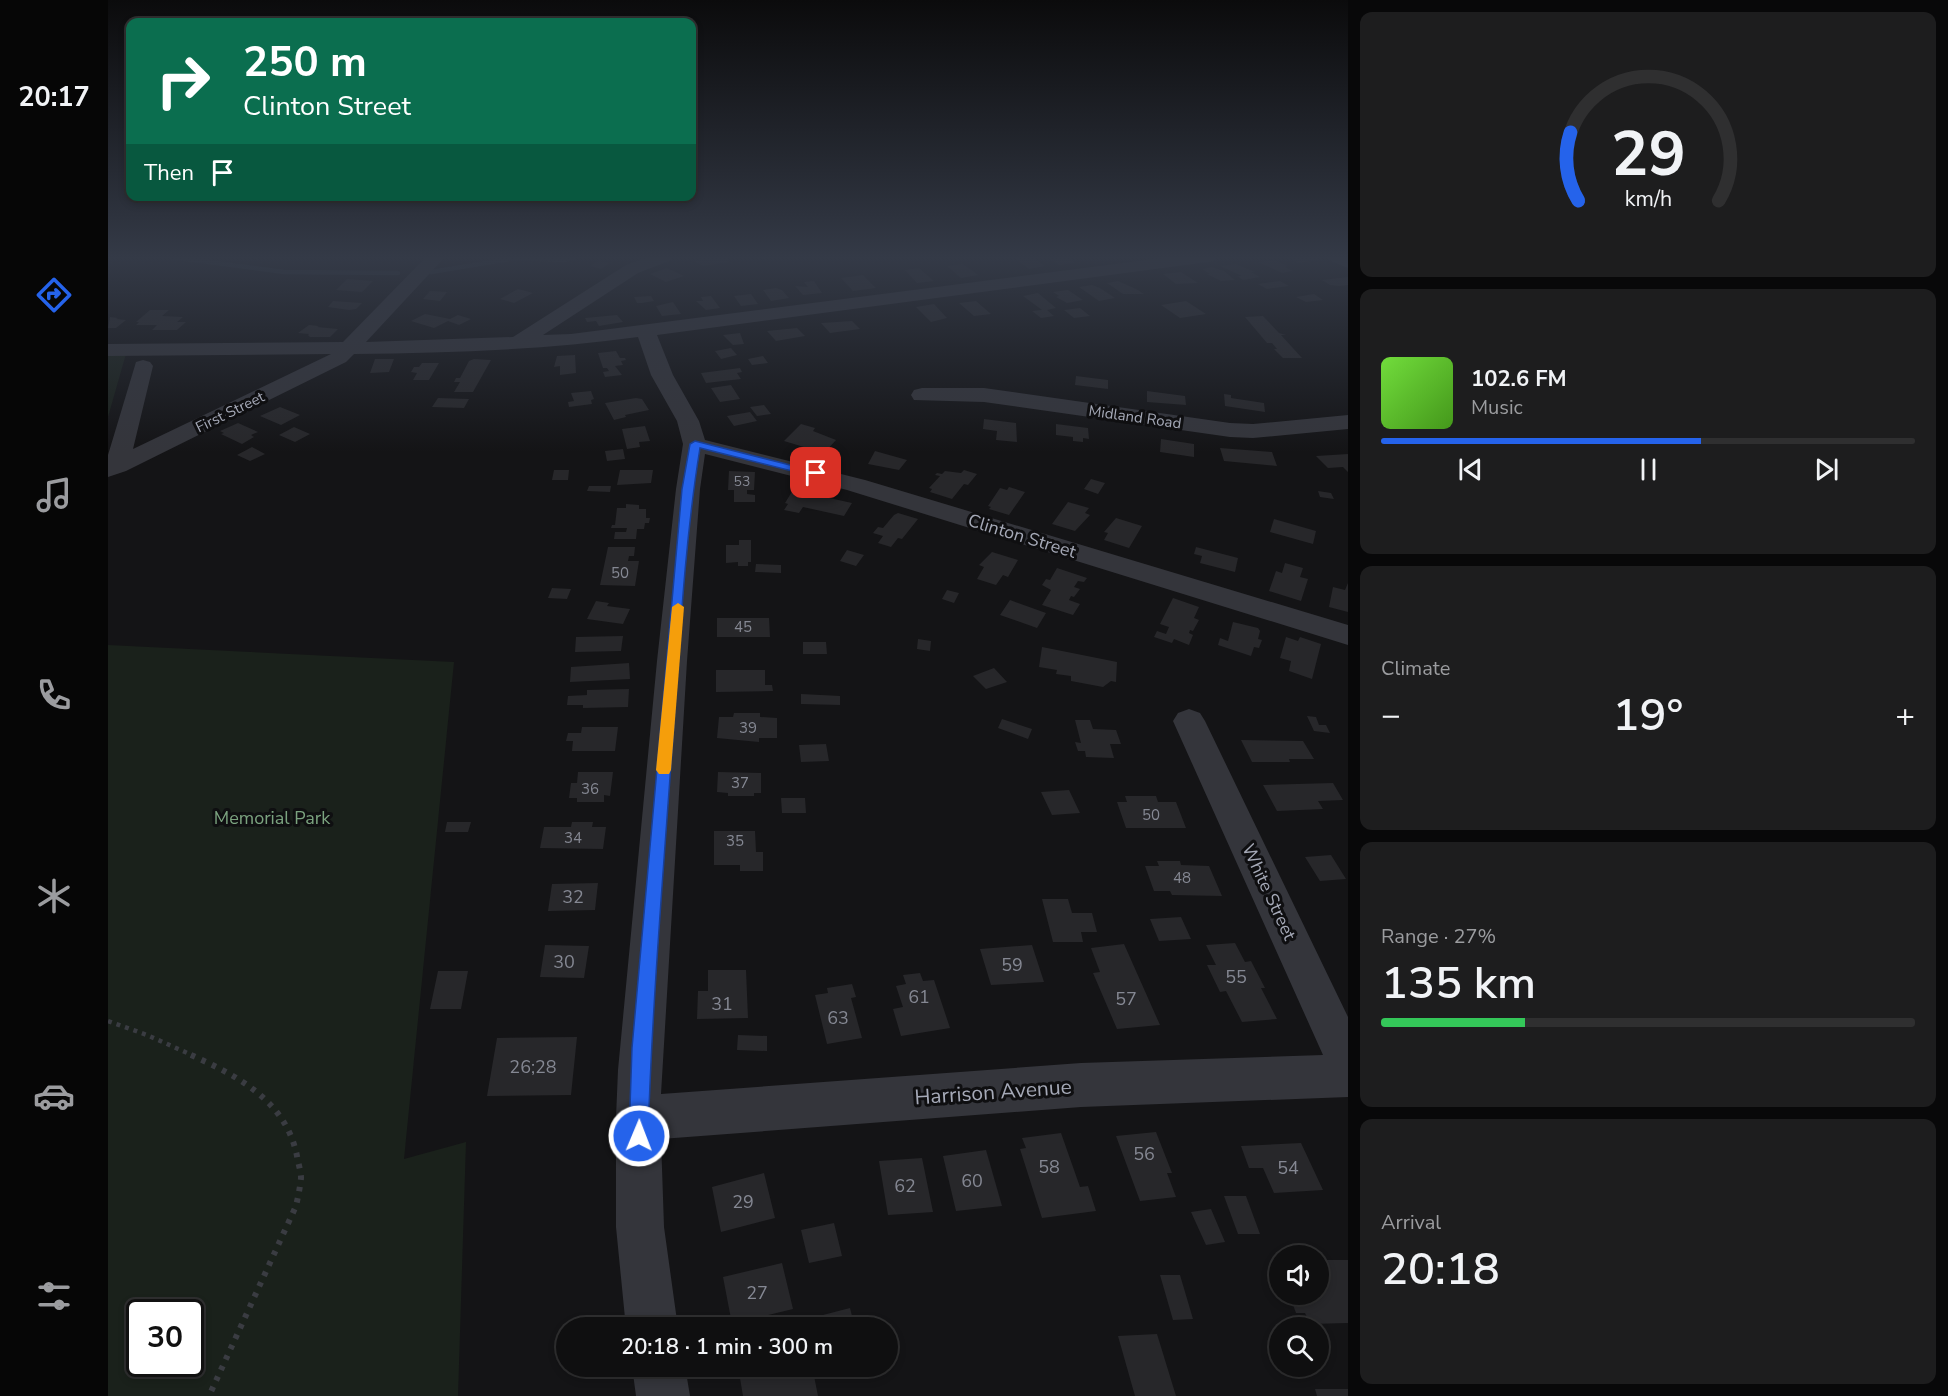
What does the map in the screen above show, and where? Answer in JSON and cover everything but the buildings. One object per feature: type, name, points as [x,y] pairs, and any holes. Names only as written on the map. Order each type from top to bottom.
[{"type":"street","name":"First Street","points":[[113,468],[327,366],[348,349],[374,322]]},
{"type":"street","points":[[516,344],[550,322]]},
{"type":"street","points":[[108,350],[348,349],[516,344],[646,332],[720,322]]},
{"type":"street","points":[[646,332],[662,375],[688,421],[695,444],[688,489],[670,690],[638,1118],[640,1227],[651,1317]]},
{"type":"street","points":[[113,468],[144,366]]},
{"type":"street","name":"Midland Road","points":[[922,395],[984,395],[1230,430],[1260,431],[1348,422]]},
{"type":"street","name":"Clinton Street","points":[[695,444],[846,482],[1348,635]]},
{"type":"street","name":"White Street","points":[[1189,721],[1348,1063]]},
{"type":"street","name":"Harrison Avenue","points":[[638,1118],[1081,1085],[1348,1076]]},
{"type":"street","points":[[660,1377],[663,1396]]},
{"type":"path","points":[[108,1021],[147,1035],[220,1068],[266,1099],[283,1118],[293,1136],[302,1177],[296,1206],[209,1396]]},
{"type":"green space","points":[[108,354],[126,354],[108,417]]},
{"type":"green space","name":"Memorial Park","points":[[108,645],[454,662],[404,1159],[466,1142],[458,1396],[108,1396]]},
{"type":"slow traffic","points":[[664,770],[678,607]]},
{"type":"route","points":[[639,1136],[640,1070],[669,699],[685,513],[695,444],[816,473]]}]
